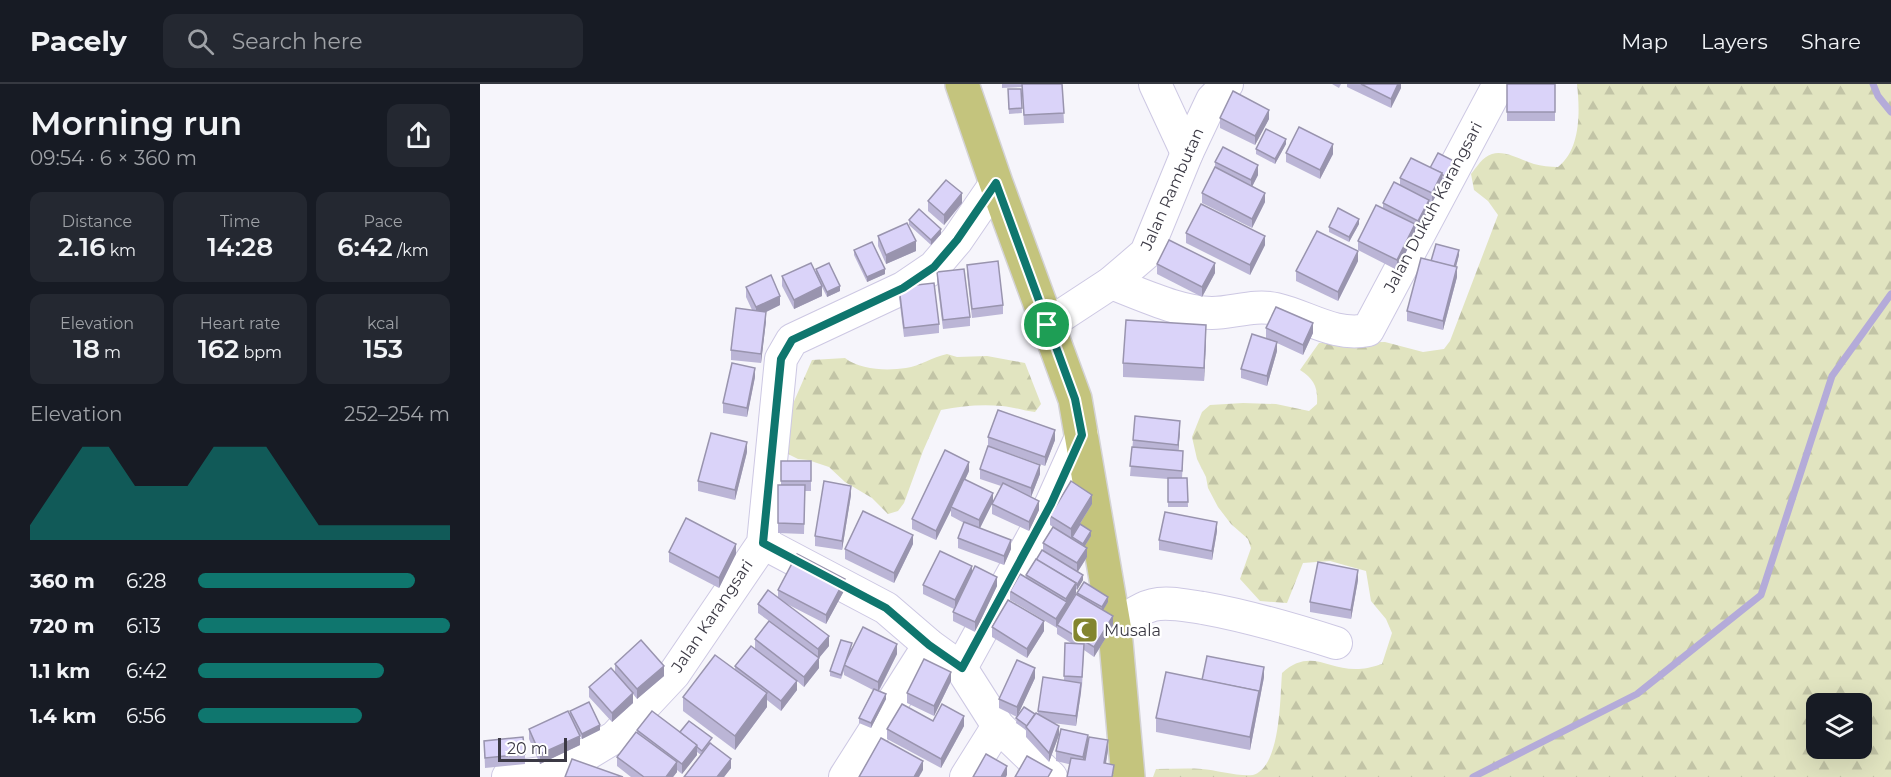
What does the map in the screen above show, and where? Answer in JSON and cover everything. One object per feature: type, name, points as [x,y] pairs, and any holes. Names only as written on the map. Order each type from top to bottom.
[{"type":"main road","points":[[962,84],[1075,399],[1115,631],[1128,777]]},
{"type":"street","points":[[1155,84],[1187,153]]},
{"type":"street","name":"Jalan Rambutan","points":[[1047,325],[1111,283],[1146,253],[1187,153],[1212,100],[1227,84]]},
{"type":"street","name":"Jalan Dukuh Karangsari","points":[[1111,283],[1182,308],[1211,313],[1260,307],[1276,309],[1329,329],[1356,333],[1368,330],[1499,84]]},
{"type":"street","name":"Jalan Karangsari","points":[[508,777],[558,774],[615,737],[674,674],[763,543],[781,359],[792,340],[903,288],[934,267],[957,240],[996,183]]},
{"type":"street","points":[[962,668],[1051,504],[1082,435]]},
{"type":"street","points":[[763,543],[886,608],[929,645],[962,668],[998,726],[1051,777]]},
{"type":"street","points":[[1115,631],[1134,613],[1154,605],[1179,604],[1230,613],[1336,643]]},
{"type":"street","points":[[845,777],[929,645]]},
{"type":"street","points":[[966,777],[998,726]]},
{"type":"green space","points":[[1577,84],[1891,84],[1891,777],[1153,777],[1156,769],[1202,769],[1253,775],[1262,769],[1274,746],[1282,673],[1292,665],[1311,661],[1348,669],[1382,664],[1392,633],[1386,619],[1371,601],[1366,571],[1330,561],[1303,563],[1287,603],[1260,601],[1240,579],[1251,548],[1248,539],[1231,524],[1218,507],[1197,459],[1192,437],[1202,412],[1210,405],[1243,403],[1276,404],[1309,411],[1317,404],[1316,388],[1312,380],[1300,370],[1319,343],[1385,342],[1423,352],[1444,349],[1450,341],[1498,215],[1488,201],[1474,190],[1471,174],[1485,157],[1497,153],[1508,154],[1537,165],[1558,167],[1566,159],[1575,140],[1578,117]]},
{"type":"green space","points":[[947,354],[957,357],[987,356],[1025,363],[1041,404],[1035,412],[987,405],[941,410],[904,503],[898,511],[888,514],[872,498],[845,482],[829,467],[788,454],[782,429],[812,360],[845,358],[858,365],[874,369],[899,369]]},
{"type":"building","points":[[1022,84],[1062,84],[1064,113],[1024,115]]},
{"type":"building","points":[[1361,84],[1398,84],[1391,99]]},
{"type":"building","points":[[1507,84],[1555,84],[1555,112],[1507,112]]},
{"type":"building","points":[[1008,89],[1021,89],[1022,108],[1009,109]]},
{"type":"building","points":[[1233,91],[1269,110],[1255,136],[1220,118]]},
{"type":"building","points":[[1299,127],[1333,144],[1320,170],[1286,153]]},
{"type":"building","points":[[1266,129],[1286,139],[1275,159],[1256,149]]},
{"type":"building","points":[[1223,147],[1258,165],[1251,180],[1215,162]]},
{"type":"building","points":[[1438,153],[1454,161],[1446,177],[1430,168]]},
{"type":"building","points":[[1411,158],[1442,173],[1432,193],[1400,178]]},
{"type":"building","points":[[1215,167],[1265,193],[1252,219],[1202,193]]},
{"type":"building","points":[[946,180],[962,193],[944,215],[928,201]]},
{"type":"building","points":[[1394,182],[1429,200],[1418,221],[1383,203]]},
{"type":"building","points":[[1201,204],[1265,236],[1250,265],[1186,233]]},
{"type":"building","points":[[1376,205],[1415,224],[1397,260],[1358,241]]},
{"type":"building","points":[[1338,208],[1359,219],[1349,237],[1329,227]]},
{"type":"building","points":[[919,209],[941,229],[931,240],[909,220]]},
{"type":"building","points":[[907,223],[916,241],[886,255],[878,236]]},
{"type":"building","points":[[1317,231],[1358,251],[1338,292],[1296,271]]},
{"type":"building","points":[[1169,240],[1215,263],[1202,287],[1157,264]]},
{"type":"building","points":[[872,242],[885,269],[867,277],[854,250]]},
{"type":"building","points":[[1436,244],[1459,250],[1454,267],[1431,261]]},
{"type":"building","points":[[1421,258],[1457,267],[1443,321],[1407,311]]},
{"type":"building","points":[[998,261],[1003,305],[972,309],[967,265]]},
{"type":"building","points":[[811,263],[822,286],[794,300],[782,276]]},
{"type":"building","points":[[829,263],[840,286],[827,292],[816,269]]},
{"type":"building","points":[[964,269],[970,317],[943,320],[937,272]]},
{"type":"building","points":[[771,275],[780,296],[756,307],[746,287]]},
{"type":"building","points":[[934,283],[939,324],[904,328],[899,287]]},
{"type":"building","points":[[1276,307],[1313,323],[1303,345],[1266,328]]},
{"type":"building","points":[[736,308],[766,312],[761,354],[731,350]]},
{"type":"building","points":[[1126,320],[1206,325],[1204,368],[1123,363]]},
{"type":"building","points":[[1252,334],[1277,342],[1267,376],[1241,369]]},
{"type":"building","points":[[732,363],[755,368],[747,408],[723,403]]},
{"type":"building","points":[[998,410],[1055,430],[1045,457],[988,437]]},
{"type":"building","points":[[1135,416],[1180,421],[1178,445],[1133,440]]},
{"type":"building","points":[[711,433],[747,442],[735,490],[698,481]]},
{"type":"building","points":[[988,446],[1040,465],[1031,488],[980,469]]},
{"type":"building","points":[[1132,447],[1183,451],[1182,471],[1130,466]]},
{"type":"building","points":[[945,450],[969,462],[936,531],[912,519]]},
{"type":"building","points":[[781,461],[811,461],[811,481],[781,481]]},
{"type":"building","points":[[1168,478],[1187,478],[1188,502],[1168,502]]},
{"type":"building","points":[[964,479],[993,493],[979,520],[951,507]]},
{"type":"building","points":[[824,481],[851,486],[842,541],[815,536]]},
{"type":"building","points":[[1071,481],[1092,495],[1071,529],[1050,516]]},
{"type":"building","points":[[1003,483],[1039,501],[1029,522],[992,504]]},
{"type":"building","points":[[778,485],[805,485],[804,524],[778,523]]},
{"type":"building","points":[[863,511],[913,535],[894,573],[845,549]]},
{"type":"building","points":[[1165,512],[1217,522],[1212,551],[1159,540]]},
{"type":"building","points":[[686,518],[736,544],[719,578],[669,552]]},
{"type":"building","points":[[964,522],[1011,540],[1004,556],[958,538]]},
{"type":"building","points":[[1080,524],[1091,531],[1083,544],[1072,537]]},
{"type":"building","points":[[1053,527],[1087,548],[1077,563],[1043,543]]},
{"type":"building","points":[[1042,550],[1083,575],[1077,585],[1036,560]]},
{"type":"building","points":[[940,551],[972,566],[955,600],[923,585]]},
{"type":"building","points":[[797,554],[845,579],[826,615],[778,590]]},
{"type":"building","points":[[1036,559],[1076,583],[1066,599],[1026,575]]},
{"type":"building","points":[[1318,562],[1358,570],[1351,610],[1310,602]]},
{"type":"building","points":[[975,566],[997,577],[975,622],[953,612]]},
{"type":"building","points":[[1020,574],[1067,602],[1056,619],[1010,591]]},
{"type":"building","points":[[1084,582],[1108,597],[1102,607],[1077,593]]},
{"type":"building","points":[[768,590],[829,636],[818,649],[758,604]]},
{"type":"building","name":"Musala","points":[[1076,594],[1113,616],[1094,647],[1057,625]]},
{"type":"building","points":[[1008,600],[1044,621],[1027,649],[992,627]]},
{"type":"building","points":[[769,621],[819,658],[804,677],[755,639]]},
{"type":"building","points":[[863,627],[897,644],[878,682],[844,665]]},
{"type":"building","points":[[641,640],[664,666],[637,689],[615,664]]},
{"type":"building","points":[[841,640],[852,643],[841,675],[830,671]]},
{"type":"building","points":[[1065,643],[1084,644],[1082,677],[1064,676]]},
{"type":"building","points":[[751,646],[797,681],[781,701],[735,666]]},
{"type":"building","points":[[715,655],[767,693],[735,736],[683,697]]},
{"type":"building","points":[[1207,656],[1264,667],[1259,695],[1259,691],[1202,680]]},
{"type":"building","points":[[924,659],[951,672],[934,706],[907,693]]},
{"type":"building","points":[[1017,660],[1035,668],[1017,707],[999,699]]},
{"type":"building","points":[[611,668],[633,693],[612,713],[589,687]]},
{"type":"building","points":[[1166,672],[1259,691],[1250,737],[1156,718]]},
{"type":"building","points":[[1043,677],[1081,683],[1076,716],[1038,711]]},
{"type":"building","points":[[874,689],[886,694],[871,723],[859,718]]},
{"type":"building","points":[[589,702],[600,725],[582,734],[570,711]]},
{"type":"building","points":[[902,704],[933,721],[942,704],[964,716],[941,759],[887,729]]},
{"type":"building","points":[[1024,707],[1035,714],[1027,726],[1016,718]]},
{"type":"building","points":[[568,711],[580,736],[540,754],[529,729]]},
{"type":"building","points":[[652,711],[697,745],[682,764],[637,730]]},
{"type":"building","points":[[1036,713],[1059,726],[1049,753],[1026,727]]},
{"type":"building","points":[[689,721],[712,738],[702,751],[680,732]]},
{"type":"building","points":[[1061,729],[1088,735],[1083,757],[1056,751]]},
{"type":"building","points":[[636,732],[677,762],[666,777],[644,777],[617,757]]},
{"type":"building","points":[[523,737],[525,754],[485,758],[484,741]]},
{"type":"building","points":[[1089,737],[1108,740],[1104,763],[1114,765],[1112,777],[1067,777],[1071,758],[1085,760]]},
{"type":"building","points":[[881,738],[923,761],[914,777],[859,777]]},
{"type":"building","points":[[710,743],[731,759],[717,777],[684,777]]},
{"type":"building","points":[[986,754],[1007,766],[1001,777],[973,777]]},
{"type":"building","points":[[1027,756],[1052,770],[1048,777],[1015,777]]},
{"type":"building","points":[[572,759],[623,777],[565,777]]},
{"type":"waterway","points":[[1873,84],[1878,96],[1891,112]]},
{"type":"waterway","points":[[1473,777],[1637,694],[1761,595],[1832,376],[1891,294]]},
{"type":"place","name":"Musala","points":[[1085,630]]},
{"type":"route","points":[[996,183],[1047,325],[1075,399],[1082,435],[1051,504],[962,668],[929,645],[886,608],[763,543],[781,359],[792,340],[903,288],[934,267],[957,240],[996,183]]}]
